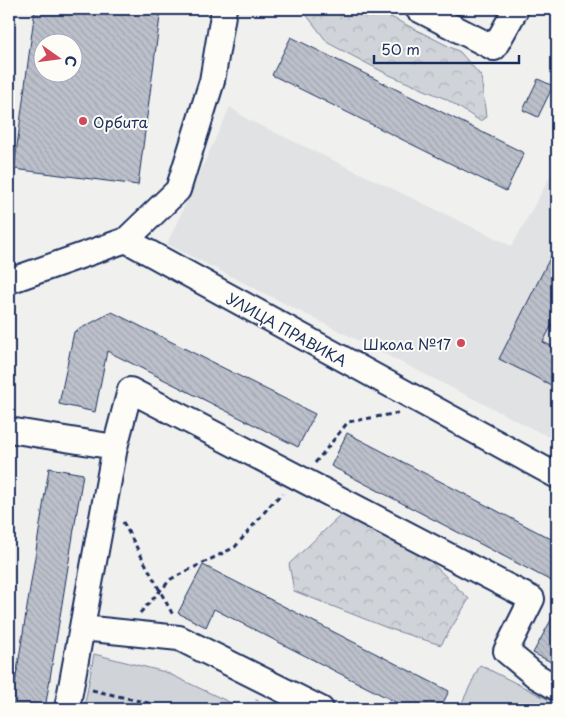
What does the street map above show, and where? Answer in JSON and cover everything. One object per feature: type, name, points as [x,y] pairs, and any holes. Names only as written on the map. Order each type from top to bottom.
[{"type":"street","points":[[9,281],[126,240],[178,190],[212,81],[224,9]]},
{"type":"street","points":[[418,9],[494,48],[516,9]]},
{"type":"street","name":"УЛИЦА ПРАВИКА","points":[[126,240],[557,476]]},
{"type":"street","points":[[69,698],[115,447],[130,390],[532,599],[506,651],[536,676],[557,688]]},
{"type":"street","points":[[9,430],[115,447]]},
{"type":"street","points":[[82,628],[179,638],[321,709]]},
{"type":"path","points":[[122,632],[172,579],[235,546],[273,502],[301,479],[348,422],[401,413]]},
{"type":"path","points":[[107,492],[188,643]]},
{"type":"path","points":[[69,698],[109,692],[164,709]]},
{"type":"shaded area","name":"Школа №17","points":[[230,107],[247,119],[512,246],[557,164],[557,441],[167,244]]},
{"type":"green space","points":[[302,9],[375,9],[460,52],[481,76],[486,117],[480,121],[446,99],[387,74],[328,43]]},
{"type":"green space","points":[[342,514],[430,561],[469,599],[441,645],[390,629],[294,591],[289,564]]},
{"type":"green space","points":[[94,654],[165,672],[244,709],[84,709]]},
{"type":"green space","points":[[480,665],[557,704],[557,709],[459,709]]},
{"type":"building","name":"Орбита","points":[[35,9],[161,9],[138,185],[14,169]]},
{"type":"building","points":[[291,37],[524,153],[506,191],[272,75]]},
{"type":"building","points":[[538,79],[553,86],[538,117],[523,110]]},
{"type":"building","points":[[557,244],[557,315],[543,342],[557,349],[557,388],[499,359]]},
{"type":"building","points":[[112,312],[315,414],[298,447],[107,351],[95,412],[59,404],[74,332]]},
{"type":"building","points":[[347,433],[557,542],[557,584],[331,466]]},
{"type":"building","points":[[49,468],[83,474],[45,709],[11,709]]},
{"type":"building","points":[[203,565],[449,691],[440,709],[409,709],[214,609],[206,627],[178,613]]},
{"type":"building","points":[[557,609],[557,665],[533,653]]},
{"type":"place","name":"Орбита","points":[[83,121]]},
{"type":"place","name":"Школа №17","points":[[461,343]]}]
